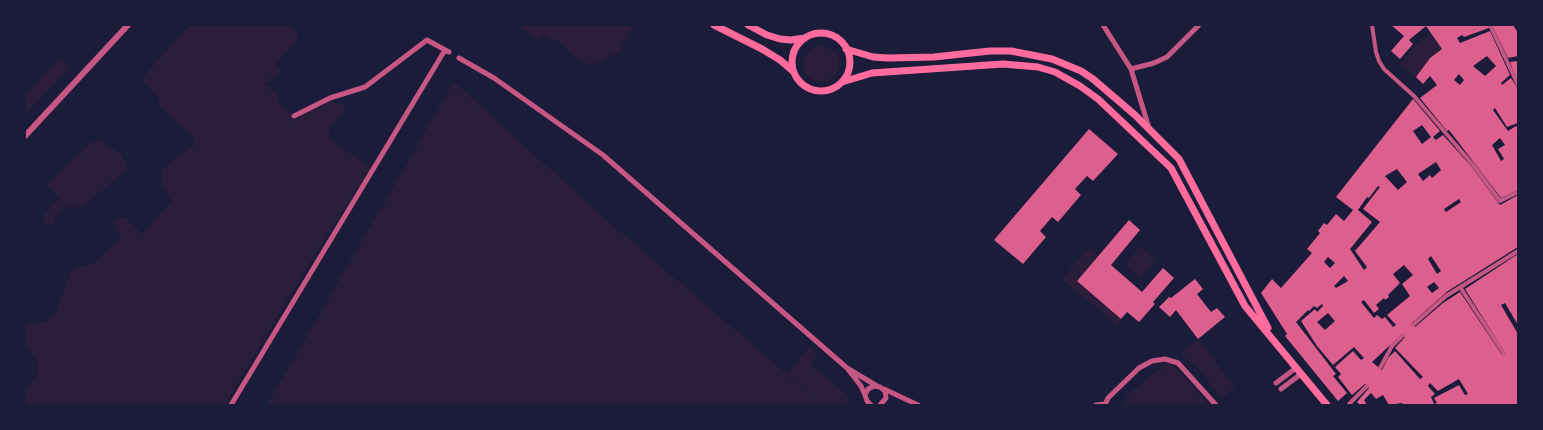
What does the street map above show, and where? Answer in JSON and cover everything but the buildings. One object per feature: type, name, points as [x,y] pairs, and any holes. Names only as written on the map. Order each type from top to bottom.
[{"type":"main road","points":[[714,25],[768,52],[789,66],[803,85],[818,91],[831,90],[842,82],[872,73],[1003,64],[1038,67],[1054,72],[1080,86],[1101,102],[1171,168],[1246,306],[1327,405]]},
{"type":"main road","points":[[748,25],[767,35],[780,39],[791,40],[819,34],[837,39],[846,49],[849,57],[847,74],[842,82]]},
{"type":"main road","points":[[794,72],[792,63],[794,53],[798,45],[805,38]]},
{"type":"main road","points":[[846,49],[873,57],[888,58],[1011,51],[1060,62],[1081,71],[1149,128],[1179,159],[1252,296],[1273,340]]},
{"type":"street","points":[[25,136],[128,25]]},
{"type":"street","points":[[1103,25],[1131,69],[1149,128]]},
{"type":"street","points":[[1131,69],[1154,63],[1166,57],[1199,25]]},
{"type":"street","points":[[1372,25],[1379,61],[1384,69],[1414,96],[1473,165],[1500,201],[1518,192]]},
{"type":"street","points":[[1490,25],[1518,85]]},
{"type":"street","points":[[231,405],[447,51],[427,40],[365,88],[330,98],[294,116]]},
{"type":"street","points":[[459,58],[494,78],[602,156],[846,368],[861,386],[871,405]]},
{"type":"street","points":[[1413,325],[1446,296],[1518,251]]},
{"type":"street","points":[[1460,287],[1504,354]]},
{"type":"street","points":[[1380,368],[1392,346],[1403,335]]},
{"type":"street","points":[[1096,405],[1105,404],[1108,398],[1139,368],[1152,361],[1165,359],[1178,363],[1216,405]]},
{"type":"street","points":[[846,368],[877,386],[918,405]]},
{"type":"street","points":[[1276,383],[1298,371]]},
{"type":"street","points":[[1281,390],[1298,371]]},
{"type":"street","points":[[864,405],[865,396],[871,386],[877,386]]},
{"type":"street","points":[[1349,404],[1367,386]]},
{"type":"street","points":[[880,405],[886,398],[883,389]]},
{"type":"shaded area","points":[[190,25],[291,25],[290,27],[299,37],[276,64],[281,71],[264,84],[277,95],[277,100],[295,121],[309,111],[319,108],[330,101],[341,103],[345,107],[345,111],[330,127],[328,138],[371,168],[318,249],[225,405],[25,405],[25,388],[28,387],[38,373],[37,361],[25,343],[25,326],[49,320],[57,313],[71,271],[77,267],[93,263],[121,238],[114,225],[118,218],[126,218],[142,234],[172,201],[162,184],[161,172],[176,157],[194,146],[193,137],[160,107],[159,99],[141,79]]},
{"type":"shaded area","points":[[518,25],[633,25],[619,52],[594,64],[585,63],[560,43],[544,35],[538,40]]},
{"type":"shaded area","points":[[1431,33],[1442,49],[1430,58],[1416,77],[1400,64],[1415,46]]},
{"type":"shaded area","points":[[821,46],[828,47],[834,51],[838,57],[838,71],[834,77],[828,81],[821,82],[814,81],[808,77],[804,71],[803,64],[804,57],[808,51],[814,47]]},
{"type":"shaded area","points":[[59,59],[71,66],[25,115],[25,95]]},
{"type":"shaded area","points":[[454,82],[611,224],[813,396],[788,373],[809,347],[818,355],[811,365],[850,397],[848,405],[267,405]]},
{"type":"shaded area","points":[[100,141],[121,154],[128,168],[83,207],[63,207],[58,211],[53,225],[47,226],[44,224],[44,215],[60,198],[46,185],[92,142]]},
{"type":"shaded area","points":[[1140,246],[1156,261],[1139,279],[1125,264]]},
{"type":"shaded area","points":[[1090,247],[1098,256],[1077,281],[1121,319],[1117,325],[1062,279]]},
{"type":"shaded area","points":[[1198,339],[1235,387],[1222,398],[1197,367],[1181,355],[1183,351]]},
{"type":"shaded area","points":[[1166,364],[1172,365],[1178,370],[1209,405],[1121,405],[1127,400],[1125,397],[1156,371],[1164,369],[1163,366]]}]
